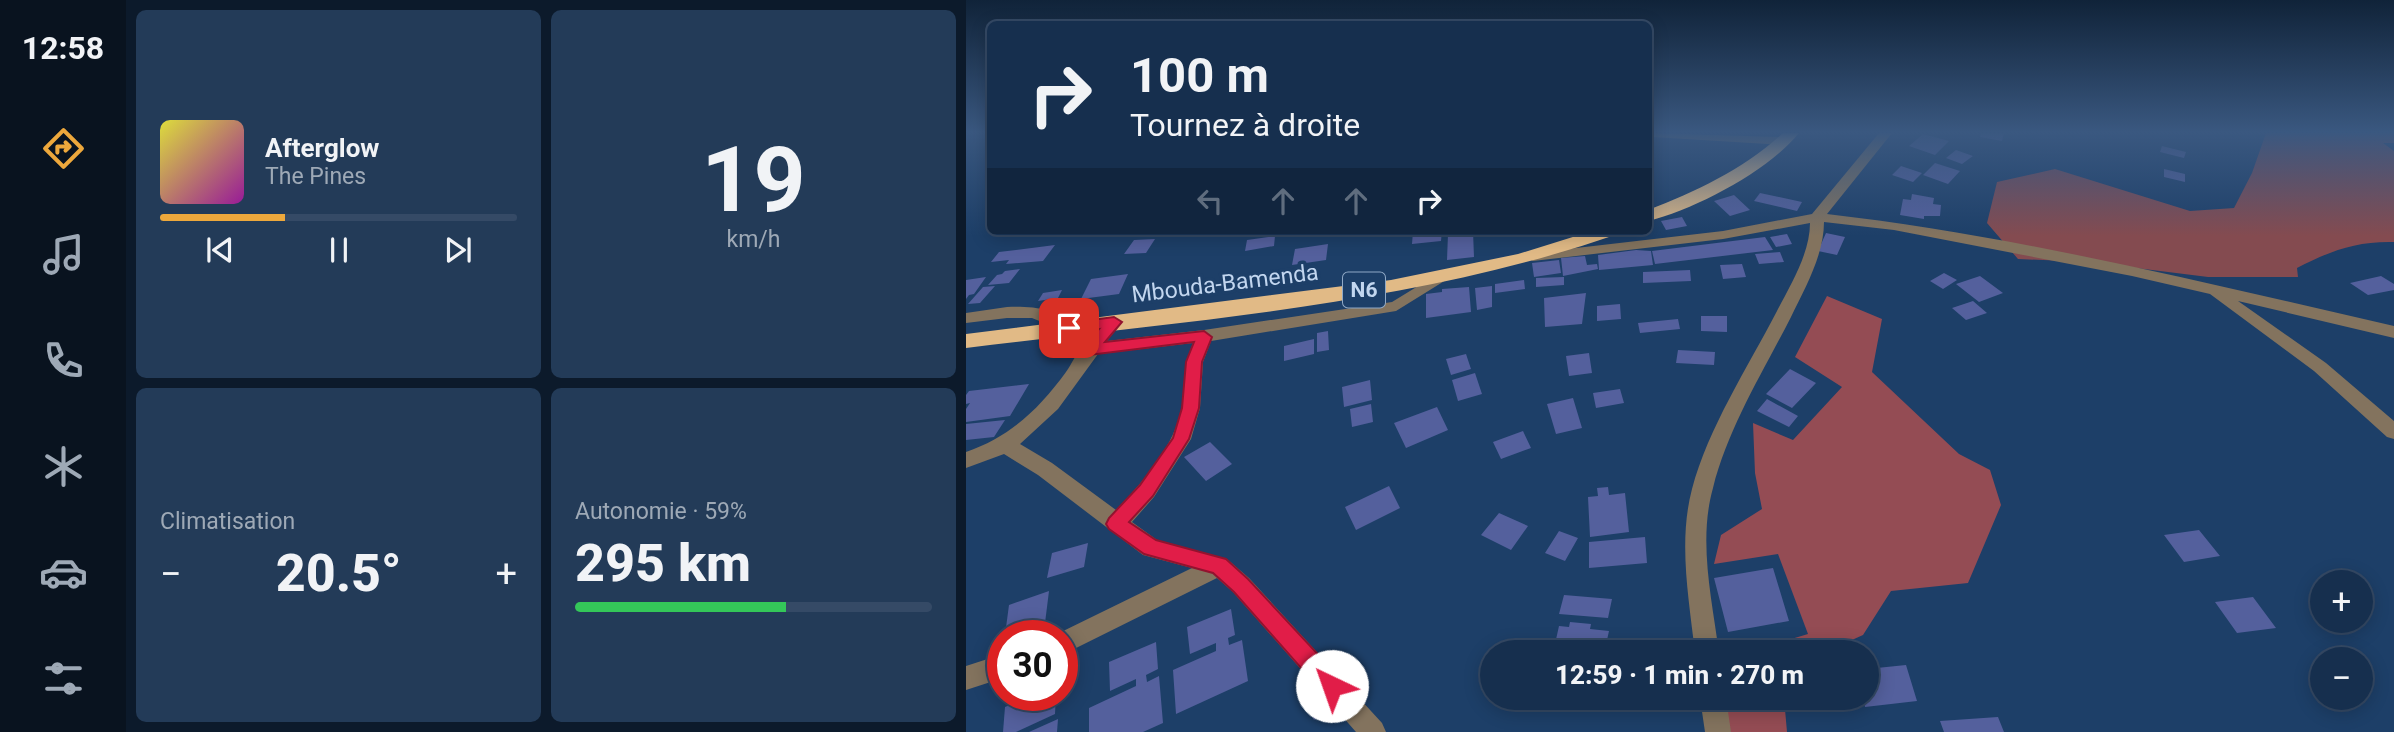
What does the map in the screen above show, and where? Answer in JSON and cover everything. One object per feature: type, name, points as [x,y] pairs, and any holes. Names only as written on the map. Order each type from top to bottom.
[{"type":"highway","points":[[1652,214],[1728,181],[1750,167]]},
{"type":"highway","name":"Mbouda-Bamenda","points":[[966,341],[1316,298],[1441,277],[1533,257],[1597,235]]},
{"type":"street","points":[[1705,640],[1696,559],[1696,525],[1702,489],[1716,447],[1732,413],[1796,290],[1817,239],[1817,217],[1858,167]]},
{"type":"street","points":[[1533,257],[1723,234],[1817,217],[1894,226],[2043,253],[2394,332]]},
{"type":"street","points":[[1089,349],[1153,340],[1204,337],[1396,306],[1441,277]]},
{"type":"street","points":[[2210,289],[2320,367],[2394,432]]},
{"type":"street","points":[[966,317],[1042,312],[1069,328]]},
{"type":"street","points":[[966,460],[1007,446],[1050,408],[1089,349],[1114,322]]},
{"type":"street","points":[[1116,524],[1147,491],[1181,439],[1191,408],[1194,362],[1204,337]]},
{"type":"street","points":[[1007,446],[1045,469],[1151,548],[1219,566],[1241,585],[1373,732]]},
{"type":"street","points":[[1078,635],[1219,566]]},
{"type":"street","points":[[966,678],[987,671]]},
{"type":"street","points":[[1715,710],[1718,732]]},
{"type":"shaded area","points":[[2254,167],[2394,167],[2394,242],[2367,243],[2332,252],[2297,268],[2298,277],[2208,277],[2088,262],[2018,259],[1987,223],[1997,182],[2055,169],[2190,211],[2234,208]]},
{"type":"shaded area","points":[[1827,296],[1882,319],[1872,372],[1959,454],[1990,470],[2001,505],[1968,583],[1891,591],[1863,635],[1852,640],[1788,640],[1808,634],[1778,554],[1714,564],[1721,535],[1762,509],[1755,473],[1753,423],[1793,440],[1842,387],[1795,357]]},
{"type":"shaded area","points":[[1707,710],[1785,710],[1787,732],[1705,732]]},
{"type":"building","points":[[1900,167],[1922,173],[1913,182],[1892,175]]},
{"type":"building","points":[[1931,167],[1948,167],[1960,171],[1948,184],[1923,175]]},
{"type":"building","points":[[2164,169],[2185,174],[2185,182],[2164,177]]},
{"type":"building","points":[[1760,193],[1802,202],[1797,211],[1754,201]]},
{"type":"building","points":[[1912,194],[1934,198],[1933,204],[1941,205],[1940,216],[1924,216],[1924,219],[1900,215],[1903,199],[1911,200]]},
{"type":"building","points":[[1734,195],[1750,210],[1730,216],[1714,201]]},
{"type":"building","points":[[1682,217],[1687,226],[1666,230],[1661,221]]},
{"type":"building","points":[[1826,233],[1845,237],[1837,255],[1818,251]]},
{"type":"building","points":[[1787,234],[1792,244],[1776,247],[1770,237]]},
{"type":"building","points":[[1413,235],[1442,235],[1441,241],[1412,244]]},
{"type":"building","points":[[1448,235],[1473,235],[1474,257],[1447,260]]},
{"type":"building","points":[[1275,236],[1274,246],[1245,251],[1247,240]]},
{"type":"building","points":[[1765,237],[1773,250],[1655,264],[1652,251]]},
{"type":"building","points":[[1155,239],[1146,253],[1124,254],[1134,240]]},
{"type":"building","points":[[1328,244],[1326,260],[1292,265],[1295,249]]},
{"type":"building","points":[[1055,245],[1043,261],[1006,264],[1009,260],[991,262],[999,252]]},
{"type":"building","points":[[1636,250],[1651,251],[1653,265],[1599,270],[1598,255]]},
{"type":"building","points":[[1780,252],[1784,262],[1759,264],[1755,254]]},
{"type":"building","points":[[1585,256],[1587,265],[1597,264],[1598,269],[1563,276],[1561,258]]},
{"type":"building","points":[[1559,260],[1561,273],[1534,277],[1532,263]]},
{"type":"building","points":[[1742,264],[1746,277],[1723,279],[1720,265]]},
{"type":"building","points":[[1020,269],[1009,283],[988,285],[1005,271]]},
{"type":"building","points":[[1690,270],[1691,281],[1643,283],[1643,272]]},
{"type":"building","points":[[1944,273],[1957,280],[1943,289],[1930,281]]},
{"type":"building","points":[[1128,274],[1119,294],[1081,299],[1091,279]]},
{"type":"building","points":[[1980,276],[2003,293],[1979,302],[1956,284]]},
{"type":"building","points":[[2381,276],[2394,284],[2394,290],[2368,295],[2350,283]]},
{"type":"building","points":[[986,277],[974,294],[966,299],[966,280]]},
{"type":"building","points":[[1564,277],[1564,285],[1536,287],[1536,278]]},
{"type":"building","points":[[1282,278],[1280,286],[1258,289],[1260,281]]},
{"type":"building","points":[[1524,280],[1525,289],[1495,293],[1495,284]]},
{"type":"building","points":[[995,286],[980,303],[968,304],[983,287]]},
{"type":"building","points":[[1492,286],[1492,307],[1477,310],[1475,288]]},
{"type":"building","points":[[1469,287],[1471,312],[1426,318],[1426,294],[1442,292],[1442,289]]},
{"type":"building","points":[[1062,290],[1058,298],[1038,301],[1043,293]]},
{"type":"building","points":[[1586,293],[1582,324],[1545,327],[1544,298]]},
{"type":"building","points":[[1973,301],[1987,313],[1966,320],[1952,308]]},
{"type":"building","points":[[1620,304],[1621,319],[1597,321],[1597,306]]},
{"type":"building","points":[[1701,316],[1727,316],[1727,332],[1701,331]]},
{"type":"building","points":[[1678,319],[1680,329],[1640,333],[1638,323]]},
{"type":"building","points":[[1328,331],[1329,350],[1317,352],[1317,333]]},
{"type":"building","points":[[1314,339],[1314,354],[1284,361],[1284,346]]},
{"type":"building","points":[[1678,350],[1715,352],[1714,365],[1676,363]]},
{"type":"building","points":[[1589,353],[1592,373],[1569,376],[1566,356]]},
{"type":"building","points":[[1466,354],[1471,369],[1451,375],[1446,359]]},
{"type":"building","points":[[1790,369],[1816,383],[1792,408],[1766,394]]},
{"type":"building","points":[[1475,373],[1482,394],[1458,401],[1452,380]]},
{"type":"building","points":[[1370,380],[1372,400],[1344,407],[1342,387]]},
{"type":"building","points":[[1029,384],[1010,416],[966,422],[966,409],[970,403],[966,404],[966,395],[969,391]]},
{"type":"building","points":[[1620,389],[1624,403],[1596,408],[1593,393]]},
{"type":"building","points":[[1573,398],[1582,428],[1556,434],[1547,404]]},
{"type":"building","points":[[1767,399],[1798,416],[1789,427],[1757,411]]},
{"type":"building","points":[[1371,404],[1373,422],[1352,427],[1350,409]]},
{"type":"building","points":[[1437,407],[1448,430],[1406,448],[1394,423]]},
{"type":"building","points":[[1005,420],[994,437],[966,440],[966,424]]},
{"type":"building","points":[[1523,431],[1531,448],[1501,459],[1493,442]]},
{"type":"building","points":[[1210,442],[1232,464],[1206,481],[1184,457]]},
{"type":"building","points":[[1389,486],[1400,508],[1356,530],[1345,507]]},
{"type":"building","points":[[1608,487],[1609,495],[1625,493],[1629,532],[1590,537],[1588,497],[1598,496],[1597,488]]},
{"type":"building","points":[[1499,513],[1528,526],[1511,550],[1481,535]]},
{"type":"building","points":[[2199,530],[2220,556],[2184,562],[2164,535]]},
{"type":"building","points":[[1559,531],[1578,538],[1565,561],[1545,553]]},
{"type":"building","points":[[1645,537],[1647,563],[1589,568],[1589,542]]},
{"type":"building","points":[[1088,543],[1084,567],[1047,578],[1052,553]]},
{"type":"building","points":[[1773,568],[1789,621],[1728,632],[1714,578]]},
{"type":"building","points":[[1049,591],[1045,620],[1007,620],[1009,605]]},
{"type":"building","points":[[1564,595],[1612,599],[1608,618],[1559,614]]},
{"type":"building","points":[[2253,597],[2276,628],[2237,633],[2215,602]]},
{"type":"building","points":[[1231,609],[1235,635],[1228,638],[1229,645],[1242,640],[1248,681],[1176,714],[1173,670],[1216,651],[1216,643],[1190,654],[1187,627]]},
{"type":"building","points":[[1570,622],[1591,624],[1590,629],[1609,631],[1607,640],[1556,640],[1559,626],[1569,627]]},
{"type":"building","points":[[1156,642],[1158,669],[1146,675],[1147,682],[1159,676],[1163,723],[1143,732],[1089,732],[1089,708],[1136,686],[1136,679],[1110,691],[1109,662]]},
{"type":"building","points":[[1906,665],[1917,701],[1879,705],[1879,668]]},
{"type":"building","points":[[1326,688],[1335,706],[1314,720],[1305,702]]},
{"type":"building","points":[[1005,711],[1055,711],[1055,714],[1016,732],[1003,732]]},
{"type":"building","points":[[1998,717],[2004,732],[1944,732],[1940,721]]},
{"type":"building","points":[[1058,719],[1057,732],[1029,732]]},
{"type":"route","points":[[1069,328],[1114,322],[1089,349],[1153,340],[1204,337],[1194,362],[1191,408],[1181,439],[1147,491],[1116,524],[1151,548],[1219,566],[1241,585],[1332,686]]}]
